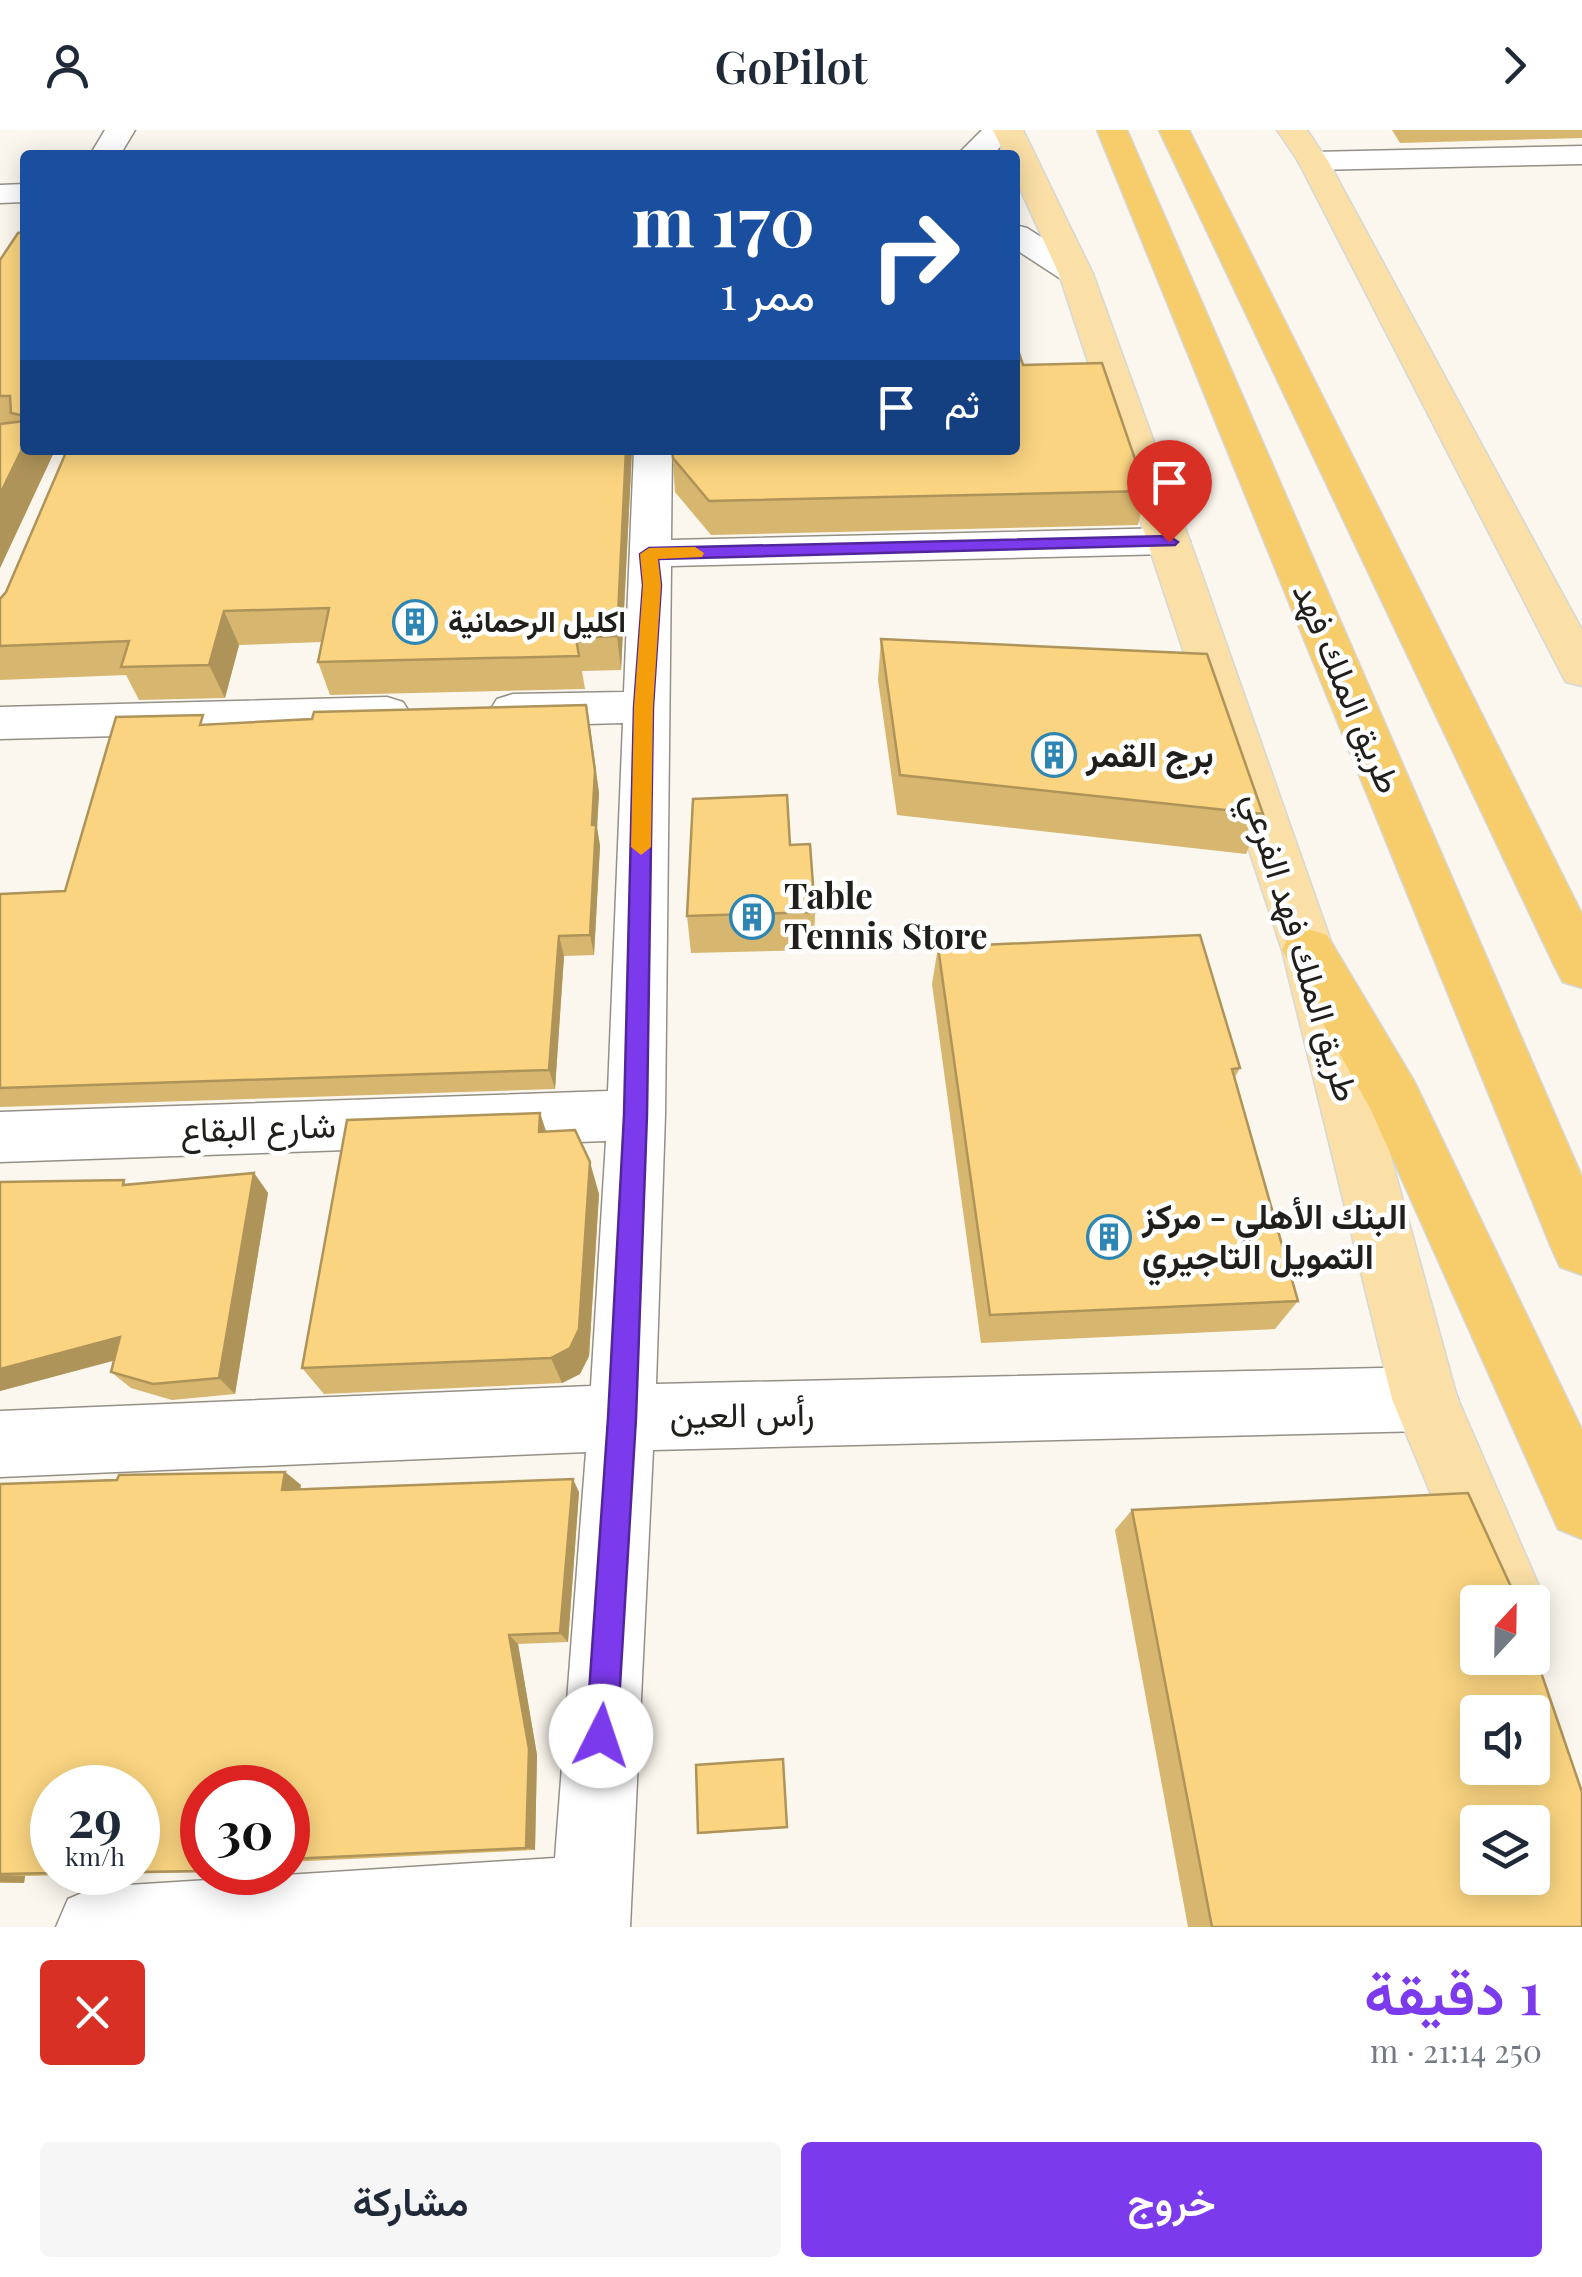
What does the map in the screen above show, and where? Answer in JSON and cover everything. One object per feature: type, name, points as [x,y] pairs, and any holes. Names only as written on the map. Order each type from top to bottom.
[{"type":"highway","name":"طريق الملك فهد","points":[[1112,130],[1582,1247]]},
{"type":"highway","points":[[1174,130],[1582,967]]},
{"type":"highway","points":[[1308,950],[1394,1098],[1582,1505]]},
{"type":"main road","points":[[1302,146],[1582,670]]},
{"type":"main road","name":"طريق الملك فهد الفرعي","points":[[1020,155],[1076,274],[1308,950],[1426,1399],[1503,1585]]},
{"type":"street","points":[[1302,146],[1482,158],[1582,155]]},
{"type":"street","points":[[1482,158],[1512,192]]},
{"type":"street","points":[[1332,198],[1372,197]]},
{"type":"street","points":[[1020,238],[1076,274]]},
{"type":"street","points":[[96,1927],[590,1911],[622,1418],[636,1115],[653,455]]},
{"type":"street","points":[[649,554],[1169,542]]},
{"type":"street","points":[[0,722],[644,707]]},
{"type":"street","name":"شارع البقاع","points":[[0,1137],[636,1115]]},
{"type":"street","name":"رأس العين","points":[[0,1444],[622,1418],[1426,1399]]},
{"type":"building","points":[[18,233],[20,415],[11,413],[10,396],[0,396],[0,260]]},
{"type":"building","points":[[1020,356],[1023,365],[1102,363],[1146,491],[709,501],[673,455],[1020,455]]},
{"type":"building","points":[[20,422],[20,453],[0,494],[0,424]]},
{"type":"building","points":[[65,455],[626,455],[617,636],[576,638],[579,656],[318,662],[329,608],[224,611],[209,665],[121,667],[129,641],[0,646],[0,599]]},
{"type":"building","name":"برج القمر","points":[[881,639],[1207,654],[1263,814],[900,775]]},
{"type":"building","points":[[586,705],[595,771],[592,825],[596,825],[590,935],[559,936],[549,1070],[0,1088],[0,894],[65,891],[116,717],[203,715],[200,725],[312,719],[314,712]]},
{"type":"building","points":[[787,795],[790,845],[810,844],[815,912],[687,916],[693,799]]},
{"type":"building","points":[[1200,935],[1240,1068],[1232,1069],[1298,1301],[990,1315],[938,947]]},
{"type":"building","points":[[540,1113],[539,1132],[575,1130],[590,1162],[579,1329],[570,1348],[551,1358],[302,1368],[347,1120]]},
{"type":"building","points":[[254,1173],[219,1378],[153,1384],[111,1372],[120,1337],[0,1369],[0,1182],[124,1180],[123,1185]]},
{"type":"building","points":[[285,1472],[282,1490],[573,1479],[560,1633],[509,1635],[529,1749],[526,1848],[310,1858],[310,1765],[180,1765],[180,1871],[160,1872],[160,1765],[30,1765],[30,1873],[0,1874],[0,1484],[117,1480],[119,1475]]},
{"type":"building","points":[[1468,1493],[1510,1585],[1460,1585],[1460,1675],[1542,1675],[1549,1695],[1460,1695],[1460,1785],[1550,1785],[1550,1699],[1582,1792],[1582,1927],[1212,1927],[1132,1510]]},
{"type":"building","points":[[783,1759],[787,1827],[698,1833],[696,1765]]},
{"type":"slow traffic","points":[[641,847],[652,585],[649,554],[695,553]]},
{"type":"place","name":"اكليل الرحمانية","points":[[415,622]]},
{"type":"place","name":"برج القمر","points":[[1054,755]]},
{"type":"place","name":"Table Tennis Store","points":[[752,917]]},
{"type":"place","name":"البنك الأهلي - مركز التمويل التاجيري","points":[[1109,1237]]},
{"type":"route","points":[[601,1736],[622,1418],[636,1115],[644,707],[652,585],[649,554],[1169,542]]}]
